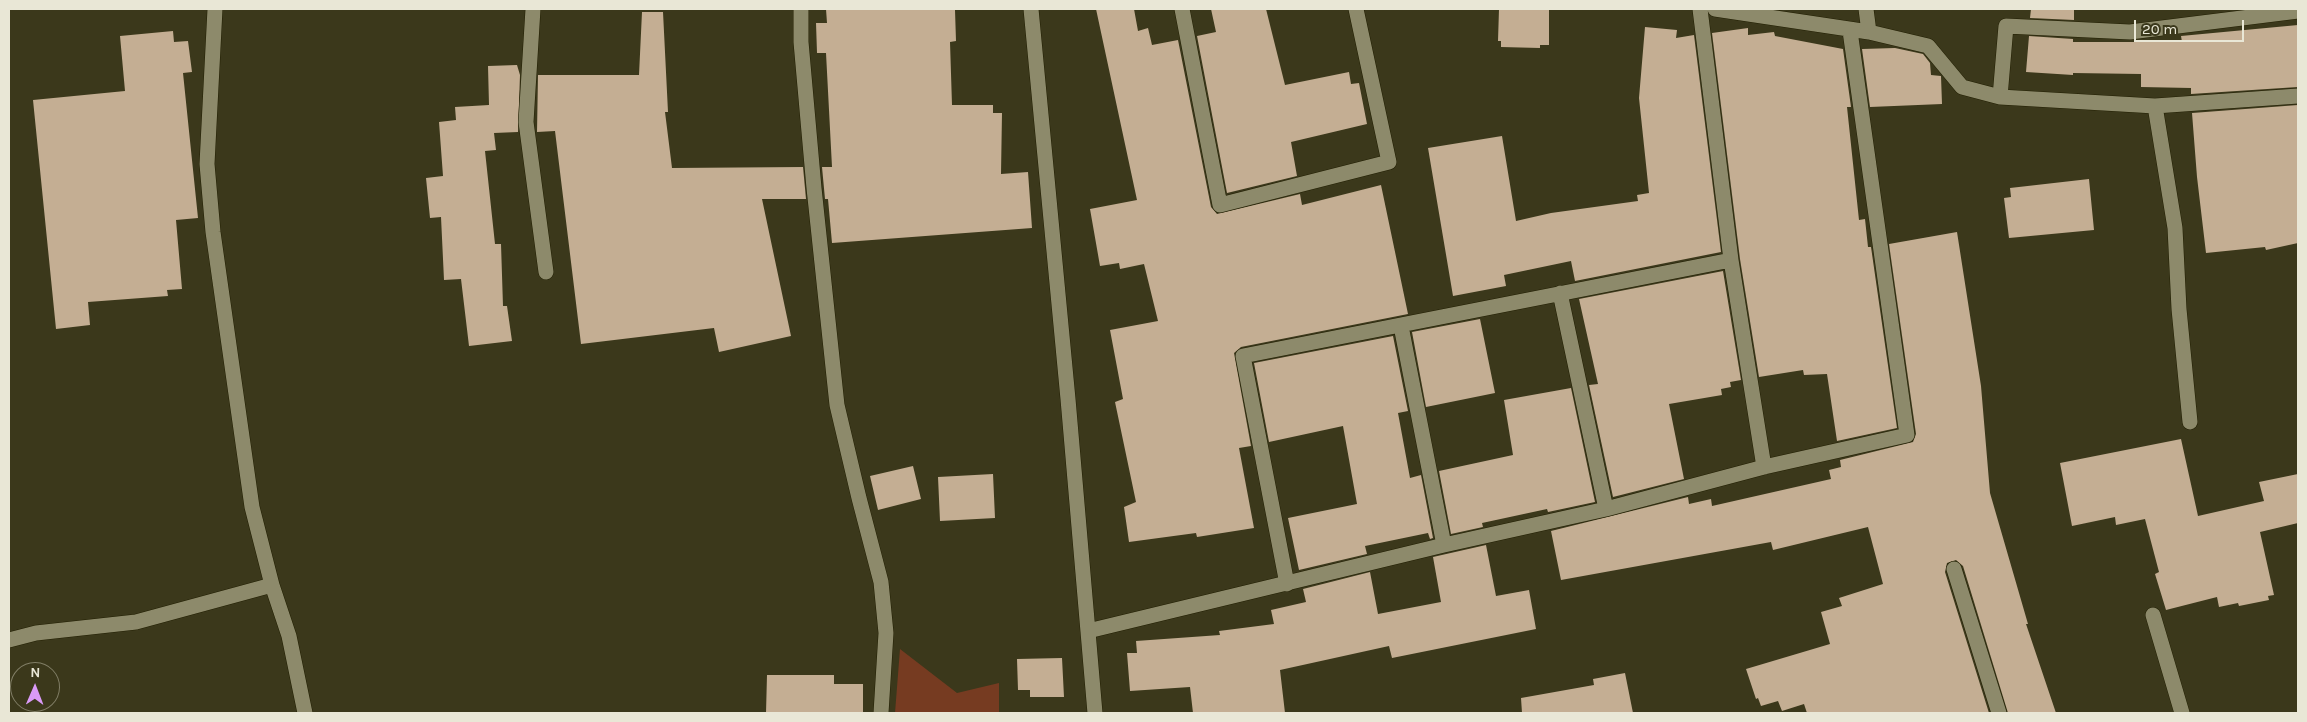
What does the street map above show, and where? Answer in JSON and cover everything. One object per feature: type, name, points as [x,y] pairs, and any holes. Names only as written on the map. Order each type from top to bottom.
[{"type":"street","points":[[215,9],[206,164],[213,232],[252,507],[272,585],[289,636],[305,713]]},
{"type":"street","points":[[532,9],[526,122],[546,272]]},
{"type":"street","points":[[801,9],[801,42],[837,405],[881,582],[886,633],[880,713]]},
{"type":"street","points":[[1031,9],[1095,713]]},
{"type":"street","points":[[1182,9],[1220,205],[1389,162],[1356,9]]},
{"type":"street","points":[[1700,9],[1731,260],[1764,467]]},
{"type":"street","points":[[1715,9],[1850,31],[1869,32],[1928,46],[1962,87],[2000,97],[2156,106],[2298,96]]},
{"type":"street","points":[[1866,9],[1869,32]]},
{"type":"street","points":[[2000,97],[2006,26],[2130,32],[2298,11]]},
{"type":"street","points":[[1088,631],[1444,545],[1606,509],[1764,467],[1907,435],[1850,31]]},
{"type":"street","points":[[2156,106],[2175,228],[2179,309],[2190,422]]},
{"type":"street","points":[[1287,584],[1242,356],[1731,260]]},
{"type":"street","points":[[1560,293],[1606,509]]},
{"type":"street","points":[[1401,326],[1444,545]]},
{"type":"street","points":[[1954,569],[1999,713]]},
{"type":"street","points":[[9,640],[36,632],[136,622],[272,585]]},
{"type":"street","points":[[2153,615],[2182,713]]},
{"type":"shaded area","points":[[900,649],[957,693],[999,683],[999,713],[895,713]]},
{"type":"building","points":[[826,9],[955,10],[956,41],[950,42],[952,105],[993,105],[993,113],[1002,113],[1001,174],[1028,172],[1032,228],[832,243],[828,199],[825,199],[822,167],[832,167],[826,53],[817,53],[816,23],[827,23]]},
{"type":"building","points":[[1096,9],[1134,9],[1138,31],[1148,28],[1152,45],[1178,40],[1211,207],[1217,214],[1300,194],[1302,205],[1381,185],[1408,314],[1241,347],[1234,353],[1251,446],[1239,448],[1254,528],[1197,537],[1196,533],[1129,542],[1124,507],[1136,502],[1115,402],[1123,399],[1110,330],[1158,321],[1144,264],[1120,269],[1119,263],[1100,266],[1090,209],[1137,200]]},
{"type":"building","points":[[1211,9],[1266,9],[1285,85],[1349,72],[1351,84],[1359,83],[1367,124],[1291,142],[1297,176],[1227,193],[1197,36],[1216,32]]},
{"type":"building","points":[[1499,9],[1549,9],[1549,45],[1540,45],[1540,48],[1501,47],[1501,41],[1498,41]]},
{"type":"building","points":[[2031,9],[2074,9],[2074,20],[2030,18]]},
{"type":"building","points":[[642,12],[663,12],[668,112],[665,112],[672,168],[803,167],[806,199],[762,199],[791,336],[719,352],[714,328],[581,344],[555,131],[537,132],[538,75],[639,75]]},
{"type":"building","points":[[2298,25],[2298,87],[2191,94],[2191,88],[2141,87],[2141,74],[2073,73],[2073,75],[2026,72],[2029,36],[2073,39],[2073,42],[2182,42],[2181,36]]},
{"type":"building","points":[[1645,27],[1677,30],[1676,38],[1694,35],[1721,252],[1575,281],[1571,261],[1504,275],[1506,286],[1453,296],[1428,148],[1502,136],[1516,221],[1551,213],[1638,201],[1637,195],[1649,193],[1639,98]]},
{"type":"building","points":[[1748,28],[1748,35],[1774,32],[1775,36],[1843,49],[1851,107],[1847,107],[1859,220],[1865,219],[1868,247],[1871,247],[1897,428],[1837,441],[1827,374],[1804,375],[1803,370],[1759,377],[1740,259],[1712,33]]},
{"type":"building","points":[[173,31],[174,42],[188,41],[192,72],[183,73],[198,218],[176,220],[182,289],[167,290],[168,296],[88,302],[90,325],[56,329],[33,100],[125,91],[120,36]]},
{"type":"building","points":[[1895,48],[1923,54],[1930,63],[1931,75],[1941,76],[1942,104],[1870,107],[1862,49]]},
{"type":"building","points":[[517,65],[520,75],[518,132],[494,133],[496,150],[485,151],[495,244],[501,244],[503,306],[507,306],[512,341],[469,346],[461,279],[444,280],[441,217],[430,218],[426,178],[443,176],[439,122],[456,120],[455,107],[489,105],[488,66]]},
{"type":"building","points":[[2298,105],[2298,243],[2266,250],[2265,247],[2206,253],[2192,113]]},
{"type":"building","points":[[2089,179],[2094,230],[2009,238],[2004,198],[2011,197],[2010,188]]},
{"type":"building","points":[[1957,232],[1981,386],[1990,493],[2028,624],[2026,624],[2056,713],[2008,713],[1963,566],[1956,560],[1947,563],[1945,572],[1989,713],[1807,713],[1804,704],[1782,711],[1778,701],[1761,706],[1758,698],[1756,699],[1746,669],[1830,644],[1821,612],[1842,606],[1839,598],[1883,584],[1868,527],[1773,550],[1771,542],[1561,580],[1551,531],[1688,497],[1689,504],[1711,499],[1712,506],[1831,479],[1829,470],[1841,467],[1840,460],[1913,442],[1916,434],[1889,244]]},
{"type":"building","points":[[1723,271],[1741,380],[1730,382],[1731,387],[1721,389],[1722,395],[1669,404],[1684,479],[1613,497],[1589,385],[1598,384],[1579,299]]},
{"type":"building","points":[[1480,319],[1495,393],[1426,407],[1412,332]]},
{"type":"building","points":[[1393,336],[1408,411],[1398,413],[1410,478],[1421,475],[1433,538],[1430,539],[1428,533],[1365,546],[1367,554],[1299,570],[1288,518],[1357,504],[1343,426],[1269,442],[1254,363]]},
{"type":"building","points":[[1571,388],[1595,502],[1548,512],[1547,509],[1482,523],[1483,527],[1451,534],[1439,471],[1513,455],[1504,400]]},
{"type":"building","points":[[2181,439],[2198,516],[2264,501],[2259,482],[2298,474],[2298,523],[2260,532],[2274,595],[2268,596],[2269,600],[2239,606],[2238,603],[2219,607],[2217,597],[2166,610],[2155,574],[2159,572],[2145,519],[2116,525],[2115,517],[2072,526],[2060,463]]},
{"type":"building","points":[[913,466],[921,499],[878,510],[870,476]]},
{"type":"building","points":[[993,474],[995,518],[940,521],[938,477]]},
{"type":"building","points":[[1486,545],[1496,596],[1529,590],[1536,629],[1392,658],[1389,646],[1280,670],[1285,713],[1193,713],[1190,687],[1130,691],[1127,653],[1137,653],[1136,641],[1220,635],[1219,631],[1274,624],[1271,610],[1306,602],[1303,589],[1370,572],[1378,614],[1441,602],[1433,557]]},
{"type":"building","points":[[1062,658],[1064,697],[1030,697],[1030,690],[1018,690],[1017,659]]},
{"type":"building","points":[[1625,673],[1633,713],[1522,713],[1521,698],[1594,685],[1593,679]]},
{"type":"building","points":[[767,675],[834,675],[834,684],[863,684],[863,713],[766,713]]}]
